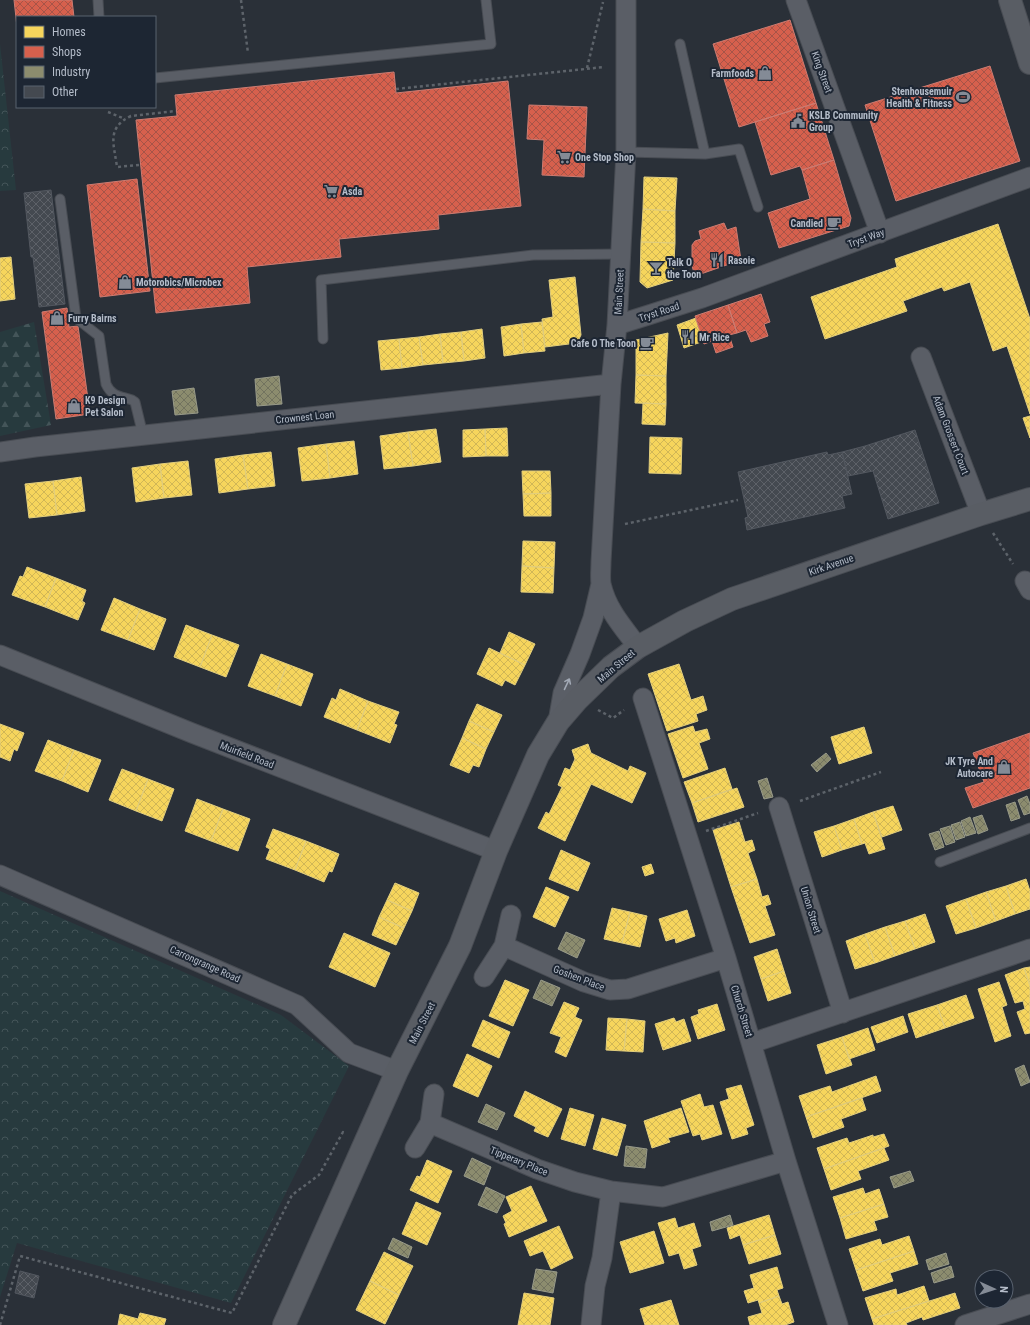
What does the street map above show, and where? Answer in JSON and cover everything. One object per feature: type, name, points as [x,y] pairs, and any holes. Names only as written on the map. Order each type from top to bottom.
[{"type":"street","name":"Main Street","points":[[558,722],[563,693],[591,626],[601,583],[611,384],[617,325],[626,152],[626,0]]},
{"type":"street","name":"King Street","points":[[796,0],[880,233]]},
{"type":"street","points":[[1010,0],[1030,62]]},
{"type":"street","name":"Tryst Way","points":[[702,298],[1030,177]]},
{"type":"street","name":"Tryst Road","points":[[617,325],[702,298]]},
{"type":"street","name":"Adam Grossert Court","points":[[921,357],[981,514]]},
{"type":"street","name":"Crownest Loan","points":[[0,452],[611,384]]},
{"type":"street","name":"Kirk Avenue","points":[[638,647],[685,621],[732,599],[981,514],[1030,499]]},
{"type":"street","name":"Main Street","points":[[284,1325],[397,1072],[460,946],[496,851],[538,755],[558,722],[576,700],[611,667],[638,647],[614,616],[606,601],[601,583]]},
{"type":"street","name":"Muirfield Road","points":[[0,655],[192,733],[496,851]]},
{"type":"street","name":"Church Street","points":[[643,698],[726,958],[786,1161],[838,1325]]},
{"type":"street","name":"Union Street","points":[[779,807],[843,1012]]},
{"type":"street","name":"Carrongrange Road","points":[[0,875],[296,1005],[349,1053],[397,1072]]},
{"type":"street","points":[[484,977],[504,946],[511,915]]},
{"type":"street","name":"Goshen Place","points":[[504,946],[584,982],[610,990],[628,989],[726,958]]},
{"type":"street","points":[[752,1043],[1030,949]]},
{"type":"street","points":[[415,1148],[430,1123],[434,1094]]},
{"type":"street","name":"Tipperary Place","points":[[430,1123],[537,1169],[575,1182],[611,1191],[663,1197],[786,1161]]},
{"type":"street","points":[[591,1325],[595,1286],[602,1258],[611,1191]]},
{"type":"street","points":[[965,1325],[1030,1304]]},
{"type":"lane","points":[[98,0],[99,16]]},
{"type":"lane","points":[[156,78],[491,44],[486,0]]},
{"type":"lane","points":[[680,44],[705,154]]},
{"type":"lane","points":[[626,152],[705,154],[739,149],[758,207]]},
{"type":"lane","points":[[60,199],[76,318],[99,336],[106,384],[109,391],[113,394],[135,402],[143,435]]},
{"type":"lane","points":[[323,339],[321,280],[534,255],[621,254]]},
{"type":"lane","points":[[940,862],[1030,828]]},
{"type":"path","points":[[241,0],[250,68]]},
{"type":"path","points":[[587,68],[604,0]]},
{"type":"path","points":[[396,88],[604,67]]},
{"type":"path","points":[[139,165],[117,167],[113,133],[117,126],[124,119],[131,116],[176,111]]},
{"type":"path","points":[[108,112],[124,119]]},
{"type":"path","points":[[603,529],[738,500]]},
{"type":"path","points":[[981,514],[1027,586]]},
{"type":"path","points":[[0,1325],[20,1256],[232,1313],[292,1195],[319,1175],[343,1132],[365,1143]]},
{"type":"green space","points":[[0,44],[16,190],[0,191]]},
{"type":"green space","points":[[34,322],[51,425],[0,436],[0,332]]},
{"type":"green space","points":[[0,891],[281,1015],[349,1066],[231,1303],[17,1243],[0,1297]]},
{"type":"building: Homes","points":[[644,177],[677,178],[675,211],[643,209]]},
{"type":"building: Homes","points":[[643,209],[675,211],[675,243],[641,242]]},
{"type":"building: Homes","points":[[998,224],[1030,319],[1030,414],[1007,346],[993,351],[970,282],[944,291],[942,287],[903,301],[907,311],[825,339],[811,297],[897,267],[895,259]]},
{"type":"building: Homes","points":[[641,242],[675,243],[673,280],[647,288],[640,282]]},
{"type":"building: Homes","points":[[11,257],[15,299],[0,301],[0,258]]},
{"type":"building: Homes","points":[[575,277],[581,335],[577,343],[545,347],[542,319],[553,317],[549,280]]},
{"type":"building: Homes","points":[[696,318],[704,341],[684,348],[677,325]]},
{"type":"building: Homes","points":[[542,322],[545,351],[524,353],[521,324]]},
{"type":"building: Homes","points":[[521,324],[524,353],[504,356],[501,327]]},
{"type":"building: Homes","points":[[482,329],[485,358],[464,361],[461,332]]},
{"type":"building: Homes","points":[[461,332],[464,361],[443,363],[440,334]]},
{"type":"building: Homes","points":[[668,333],[666,376],[636,375],[636,340]]},
{"type":"building: Homes","points":[[440,334],[443,363],[423,365],[419,337]]},
{"type":"building: Homes","points":[[419,337],[423,365],[402,368],[399,339]]},
{"type":"building: Homes","points":[[399,339],[402,368],[381,370],[378,341]]},
{"type":"building: Homes","points":[[636,375],[666,376],[666,404],[635,403]]},
{"type":"building: Homes","points":[[643,403],[666,404],[665,425],[642,424]]},
{"type":"building: Homes","points":[[1030,416],[1030,438],[1023,418]]},
{"type":"building: Homes","points":[[507,428],[508,456],[486,456],[485,429]]},
{"type":"building: Homes","points":[[436,429],[441,462],[413,466],[408,432]]},
{"type":"building: Homes","points":[[485,429],[486,456],[463,457],[463,430]]},
{"type":"building: Homes","points":[[408,432],[413,466],[384,469],[380,436]]},
{"type":"building: Homes","points":[[650,437],[682,438],[681,474],[649,473]]},
{"type":"building: Homes","points":[[354,441],[358,474],[330,478],[326,444]]},
{"type":"building: Homes","points":[[326,444],[330,478],[302,481],[298,448]]},
{"type":"building: Homes","points":[[271,452],[275,486],[248,489],[243,455]]},
{"type":"building: Homes","points":[[243,455],[248,489],[219,493],[215,459]]},
{"type":"building: Homes","points":[[188,461],[192,495],[164,498],[160,464]]},
{"type":"building: Homes","points":[[160,464],[164,498],[136,502],[132,468]]},
{"type":"building: Homes","points":[[522,471],[550,471],[551,493],[523,494]]},
{"type":"building: Homes","points":[[81,477],[85,511],[57,515],[53,481]]},
{"type":"building: Homes","points":[[53,481],[57,515],[29,518],[25,484]]},
{"type":"building: Homes","points":[[551,493],[551,516],[524,516],[523,494]]},
{"type":"building: Homes","points":[[523,541],[555,542],[554,568],[522,566]]},
{"type":"building: Homes","points":[[522,566],[554,568],[553,593],[521,592]]},
{"type":"building: Homes","points":[[27,567],[56,578],[45,607],[12,595],[20,576],[23,577]]},
{"type":"building: Homes","points":[[56,578],[86,590],[82,601],[85,603],[78,620],[45,607]]},
{"type":"building: Homes","points":[[114,598],[140,609],[128,640],[101,630]]},
{"type":"building: Homes","points":[[140,609],[166,619],[154,650],[128,640]]},
{"type":"building: Homes","points":[[186,625],[212,635],[200,667],[174,657]]},
{"type":"building: Homes","points":[[509,632],[535,644],[525,665],[500,653]]},
{"type":"building: Homes","points":[[212,635],[239,645],[226,677],[200,667]]},
{"type":"building: Homes","points":[[489,648],[525,665],[515,685],[505,680],[502,686],[477,674]]},
{"type":"building: Homes","points":[[261,654],[287,664],[275,696],[248,686]]},
{"type":"building: Homes","points":[[287,664],[313,674],[301,706],[275,696]]},
{"type":"building: Homes","points":[[679,664],[691,700],[703,696],[707,710],[696,714],[698,721],[667,731],[648,674]]},
{"type":"building: Homes","points":[[340,689],[368,701],[357,730],[324,717],[332,698],[336,700]]},
{"type":"building: Homes","points":[[368,701],[399,712],[394,724],[397,725],[390,743],[357,730]]},
{"type":"building: Homes","points":[[477,704],[502,715],[494,732],[469,721]]},
{"type":"building: Homes","points":[[469,721],[494,732],[486,749],[462,738]]},
{"type":"building: Homes","points":[[0,724],[24,733],[17,751],[14,749],[10,761],[0,757]]},
{"type":"building: Homes","points":[[693,726],[695,732],[707,729],[710,739],[699,743],[708,769],[683,778],[668,734]]},
{"type":"building: Homes","points":[[864,727],[872,753],[839,764],[831,737]]},
{"type":"building: Homes","points":[[462,738],[486,749],[479,767],[473,765],[469,773],[450,765]]},
{"type":"building: Homes","points":[[48,740],[74,750],[62,781],[35,771]]},
{"type":"building: Homes","points":[[588,744],[591,753],[628,771],[630,766],[646,773],[632,803],[591,784],[565,841],[538,828],[546,812],[549,814],[562,787],[558,785],[565,768],[570,770],[575,759],[572,750]]},
{"type":"building: Homes","points":[[74,750],[101,760],[88,792],[62,781]]},
{"type":"building: Homes","points":[[725,768],[732,789],[692,803],[684,782]]},
{"type":"building: Homes","points":[[122,769],[148,779],[136,811],[109,800]]},
{"type":"building: Homes","points":[[148,779],[174,789],[162,821],[136,811]]},
{"type":"building: Homes","points":[[737,788],[744,807],[698,822],[692,803]]},
{"type":"building: Homes","points":[[197,799],[223,809],[211,841],[185,831]]},
{"type":"building: Homes","points":[[893,806],[902,830],[882,837],[873,812]]},
{"type":"building: Homes","points":[[223,809],[250,819],[238,851],[211,841]]},
{"type":"building: Homes","points":[[873,812],[885,849],[869,854],[865,843],[862,844],[854,819]]},
{"type":"building: Homes","points":[[854,819],[862,844],[842,850],[834,826]]},
{"type":"building: Homes","points":[[739,822],[745,842],[752,840],[755,850],[748,853],[757,879],[731,887],[713,830]]},
{"type":"building: Homes","points":[[834,826],[842,850],[822,857],[814,832]]},
{"type":"building: Homes","points":[[273,829],[306,841],[295,870],[266,859],[270,849],[266,847]]},
{"type":"building: Homes","points":[[306,841],[339,854],[332,872],[329,871],[324,882],[295,870]]},
{"type":"building: Homes","points":[[561,850],[590,863],[578,891],[549,879]]},
{"type":"building: Homes","points":[[651,864],[654,873],[645,876],[642,867]]},
{"type":"building: Homes","points":[[757,879],[762,897],[768,895],[771,904],[765,906],[775,935],[750,943],[731,887]]},
{"type":"building: Homes","points":[[1026,879],[1030,891],[1030,909],[1015,914],[1006,886]]},
{"type":"building: Homes","points":[[395,883],[419,893],[412,911],[387,900]]},
{"type":"building: Homes","points":[[1006,886],[1015,914],[996,921],[986,892]]},
{"type":"building: Homes","points":[[546,887],[569,897],[555,927],[533,917]]},
{"type":"building: Homes","points":[[986,892],[996,921],[976,928],[966,899]]},
{"type":"building: Homes","points":[[966,899],[976,928],[956,934],[946,906]]},
{"type":"building: Homes","points":[[387,900],[412,911],[404,928],[379,917]]},
{"type":"building: Homes","points":[[612,908],[630,912],[622,943],[604,939]]},
{"type":"building: Homes","points":[[687,910],[695,936],[676,943],[675,938],[666,941],[659,919]]},
{"type":"building: Homes","points":[[630,912],[647,916],[640,947],[622,943]]},
{"type":"building: Homes","points":[[925,914],[935,942],[915,949],[905,921]]},
{"type":"building: Homes","points":[[379,917],[404,928],[396,945],[372,935]]},
{"type":"building: Homes","points":[[905,921],[915,949],[895,956],[885,927]]},
{"type":"building: Homes","points":[[885,927],[895,956],[875,963],[865,934]]},
{"type":"building: Homes","points":[[344,933],[390,953],[375,987],[329,967]]},
{"type":"building: Homes","points":[[865,934],[875,963],[855,969],[846,941]]},
{"type":"building: Homes","points":[[777,949],[784,971],[761,979],[754,957]]},
{"type":"building: Homes","points":[[1030,967],[1030,986],[1024,968]]},
{"type":"building: Homes","points":[[1024,968],[1030,986],[1030,1033],[1025,1034],[1017,1012],[1025,1009],[1023,1001],[1015,1003],[1005,975]]},
{"type":"building: Homes","points":[[784,971],[791,993],[768,1001],[761,979]]},
{"type":"building: Homes","points":[[505,980],[529,990],[513,1026],[489,1016]]},
{"type":"building: Homes","points":[[999,982],[1007,1005],[1002,1007],[1011,1036],[995,1042],[978,989]]},
{"type":"building: Homes","points":[[966,995],[974,1018],[945,1028],[937,1005]]},
{"type":"building: Homes","points":[[564,1002],[579,1008],[575,1017],[582,1020],[566,1057],[555,1052],[561,1037],[550,1033]]},
{"type":"building: Homes","points":[[717,1004],[725,1030],[698,1039],[691,1017],[699,1014],[698,1010]]},
{"type":"building: Homes","points":[[937,1005],[945,1028],[916,1038],[908,1014]]},
{"type":"building: Homes","points":[[903,1016],[908,1032],[877,1043],[871,1027]]},
{"type":"building: Homes","points":[[608,1018],[627,1019],[624,1051],[606,1050]]},
{"type":"building: Homes","points":[[674,1018],[676,1022],[684,1019],[691,1041],[663,1050],[655,1024]]},
{"type":"building: Homes","points":[[627,1019],[645,1021],[643,1052],[624,1051]]},
{"type":"building: Homes","points":[[483,1020],[510,1032],[499,1058],[472,1046]]},
{"type":"building: Homes","points":[[868,1028],[875,1050],[849,1059],[842,1037]]},
{"type":"building: Homes","points":[[842,1037],[852,1065],[826,1074],[817,1045]]},
{"type":"building: Homes","points":[[467,1054],[492,1066],[478,1097],[453,1086]]},
{"type":"building: Homes","points":[[876,1076],[881,1091],[806,1117],[799,1096],[830,1086],[832,1092]]},
{"type":"building: Homes","points":[[741,1085],[754,1125],[746,1128],[748,1134],[732,1139],[720,1102],[729,1099],[726,1089]]},
{"type":"building: Homes","points":[[525,1091],[562,1109],[548,1137],[534,1131],[536,1127],[514,1116]]},
{"type":"building: Homes","points":[[700,1094],[704,1107],[713,1105],[722,1134],[702,1140],[700,1134],[693,1136],[681,1101]]},
{"type":"building: Homes","points":[[862,1098],[866,1110],[841,1119],[844,1127],[813,1138],[806,1117]]},
{"type":"building: Homes","points":[[570,1108],[594,1115],[585,1146],[561,1139]]},
{"type":"building: Homes","points":[[681,1108],[689,1132],[668,1138],[670,1142],[652,1148],[644,1121]]},
{"type":"building: Homes","points":[[602,1118],[626,1125],[617,1156],[593,1149]]},
{"type":"building: Homes","points":[[884,1134],[889,1146],[824,1169],[817,1148],[847,1138],[849,1143],[873,1135],[873,1137]]},
{"type":"building: Homes","points":[[884,1148],[889,1160],[858,1171],[861,1179],[831,1190],[824,1169]]},
{"type":"building: Homes","points":[[427,1160],[452,1171],[438,1203],[410,1190],[417,1176],[420,1177]]},
{"type":"building: Homes","points":[[531,1186],[547,1221],[509,1237],[504,1224],[506,1223],[503,1216],[512,1211],[506,1197]]},
{"type":"building: Homes","points":[[863,1188],[865,1194],[879,1189],[884,1204],[840,1218],[833,1197]]},
{"type":"building: Homes","points":[[416,1202],[441,1213],[427,1245],[402,1234]]},
{"type":"building: Homes","points":[[884,1204],[888,1217],[874,1221],[877,1230],[846,1239],[840,1218]]},
{"type":"building: Homes","points":[[769,1215],[775,1235],[743,1245],[740,1235],[730,1239],[727,1228]]},
{"type":"building: Homes","points":[[675,1218],[678,1228],[694,1223],[701,1246],[692,1249],[697,1265],[684,1269],[679,1253],[669,1256],[658,1223]]},
{"type":"building: Homes","points":[[559,1226],[573,1258],[551,1269],[543,1251],[530,1256],[524,1241]]},
{"type":"building: Homes","points":[[654,1231],[664,1263],[630,1273],[620,1242]]},
{"type":"building: Homes","points":[[775,1235],[781,1254],[749,1264],[743,1245]]},
{"type":"building: Homes","points":[[909,1236],[914,1251],[856,1270],[849,1249],[880,1239],[882,1245]]},
{"type":"building: Homes","points":[[914,1251],[918,1264],[890,1273],[893,1281],[863,1291],[856,1270]]},
{"type":"building: Homes","points":[[384,1252],[413,1266],[399,1295],[370,1281]]},
{"type":"building: Homes","points":[[777,1267],[783,1288],[777,1290],[779,1296],[759,1303],[758,1300],[748,1303],[744,1291],[754,1288],[750,1275]]},
{"type":"building: Homes","points":[[370,1281],[399,1295],[385,1324],[356,1310]]},
{"type":"building: Homes","points":[[924,1286],[929,1301],[872,1319],[865,1298],[896,1289],[897,1295]]},
{"type":"building: Homes","points":[[524,1293],[554,1298],[550,1325],[518,1325]]},
{"type":"building: Homes","points":[[955,1293],[960,1308],[923,1320],[922,1317],[906,1323],[907,1325],[874,1325],[872,1319]]},
{"type":"building: Homes","points":[[779,1296],[782,1304],[788,1302],[794,1322],[785,1325],[750,1325],[748,1317],[762,1313],[759,1303]]},
{"type":"building: Homes","points":[[671,1300],[679,1325],[645,1325],[640,1309]]},
{"type":"building: Homes","points":[[140,1313],[166,1319],[164,1325],[118,1325],[120,1314],[138,1319]]},
{"type":"building: Shops","points":[[14,0],[72,0],[74,16],[16,16],[16,18]]},
{"type":"building: Shops","name":"Farmfoods","points":[[790,20],[816,103],[739,127],[713,44]]},
{"type":"building: Shops","points":[[990,66],[1020,161],[896,201],[865,105]]},
{"type":"building: Shops","name":"Asda","points":[[394,72],[396,93],[508,81],[521,206],[438,215],[439,229],[339,239],[341,257],[247,267],[250,303],[156,313],[136,120],[177,116],[175,95]]},
{"type":"building: Shops","points":[[816,103],[834,160],[802,170],[800,166],[771,175],[755,122]]},
{"type":"building: Shops","name":"One Stop Shop","points":[[529,105],[587,107],[584,177],[542,175],[544,140],[527,139]]},
{"type":"building: Shops","points":[[834,160],[851,218],[849,226],[779,248],[768,213],[810,199],[802,170]]},
{"type":"building: Shops","points":[[137,179],[150,291],[100,297],[87,185]]},
{"type":"building: Shops","points":[[724,223],[727,230],[736,227],[741,260],[695,276],[692,266],[692,245],[695,241],[701,239],[699,231]]},
{"type":"building: Shops","points":[[761,294],[770,322],[764,324],[768,336],[751,342],[746,330],[737,333],[728,305]]},
{"type":"building: Shops","points":[[728,305],[737,333],[729,335],[733,347],[716,353],[712,341],[704,344],[695,316]]},
{"type":"building: Shops","points":[[67,308],[69,327],[78,326],[90,414],[56,419],[42,312]]},
{"type":"building: Shops","name":"JK Tyre And Autocare","points":[[1030,733],[1030,788],[973,808],[965,788],[984,782],[973,753]]},
{"type":"building: Industry","points":[[279,376],[282,404],[257,406],[255,379]]},
{"type":"building: Industry","points":[[194,388],[198,413],[175,415],[172,391]]},
{"type":"building: Industry","points":[[826,753],[831,759],[817,772],[811,765]]},
{"type":"building: Industry","points":[[767,778],[773,797],[764,799],[758,781]]},
{"type":"building: Industry","points":[[1027,796],[1030,804],[1030,813],[1024,815],[1018,800]]},
{"type":"building: Industry","points":[[1015,802],[1020,818],[1011,821],[1006,805]]},
{"type":"building: Industry","points":[[982,815],[988,830],[978,834],[973,818]]},
{"type":"building: Industry","points":[[970,817],[976,833],[966,836],[961,821]]},
{"type":"building: Industry","points":[[960,822],[965,837],[956,840],[951,825]]},
{"type":"building: Industry","points":[[950,826],[955,842],[946,845],[940,829]]},
{"type":"building: Industry","points":[[939,831],[944,847],[935,850],[929,834]]},
{"type":"building: Industry","points":[[566,932],[585,940],[577,958],[558,949]]},
{"type":"building: Industry","points":[[541,980],[560,988],[552,1006],[533,998]]},
{"type":"building: Industry","points":[[1024,1065],[1030,1082],[1021,1086],[1015,1069]]},
{"type":"building: Industry","points":[[486,1104],[505,1113],[497,1130],[478,1122]]},
{"type":"building: Industry","points":[[626,1146],[647,1149],[645,1168],[624,1166]]},
{"type":"building: Industry","points":[[472,1158],[491,1167],[484,1185],[464,1176]]},
{"type":"building: Industry","points":[[910,1171],[914,1181],[894,1188],[890,1177]]},
{"type":"building: Industry","points":[[486,1187],[505,1196],[497,1213],[478,1205]]},
{"type":"building: Industry","points":[[730,1215],[733,1225],[712,1231],[710,1222]]},
{"type":"building: Industry","points":[[393,1238],[412,1247],[408,1258],[388,1249]]},
{"type":"building: Industry","points":[[946,1253],[949,1264],[929,1270],[926,1260]]},
{"type":"building: Industry","points":[[951,1266],[954,1277],[934,1283],[931,1273]]},
{"type":"building: Industry","points":[[536,1269],[557,1272],[553,1293],[532,1289]]},
{"type":"building: Other","points":[[51,190],[65,304],[39,307],[33,257],[31,257],[24,193]]},
{"type":"building: Other","points":[[915,430],[939,503],[888,519],[873,471],[848,476],[842,452]]},
{"type":"building: Other","points":[[827,452],[828,455],[842,452],[852,494],[842,496],[845,508],[747,530],[745,518],[748,517],[738,472]]},
{"type":"building: Other","points":[[20,1271],[39,1276],[34,1298],[15,1293]]},
{"type":"place","name":"Farmfoods","points":[[765,73]]},
{"type":"place","name":"Stenhousemuir Health & Fitness","points":[[963,97]]},
{"type":"place","name":"KSLB Community Group","points":[[798,121]]},
{"type":"place","name":"One Stop Shop","points":[[564,157]]},
{"type":"place","name":"Asda","points":[[331,191]]},
{"type":"place","name":"Candied","points":[[834,223]]},
{"type":"place","name":"Rasoie","points":[[717,260]]},
{"type":"place","name":"Talk O the Toon","points":[[656,268]]},
{"type":"place","name":"Motorobics/Microbex","points":[[125,282]]},
{"type":"place","name":"Furry Bairns","points":[[57,318]]},
{"type":"place","name":"Mr Rice","points":[[688,337]]},
{"type":"place","name":"Cafe O The Toon","points":[[647,343]]},
{"type":"place","name":"K9 Design Pet Salon","points":[[74,406]]},
{"type":"place","name":"JK Tyre And Autocare","points":[[1004,767]]}]
